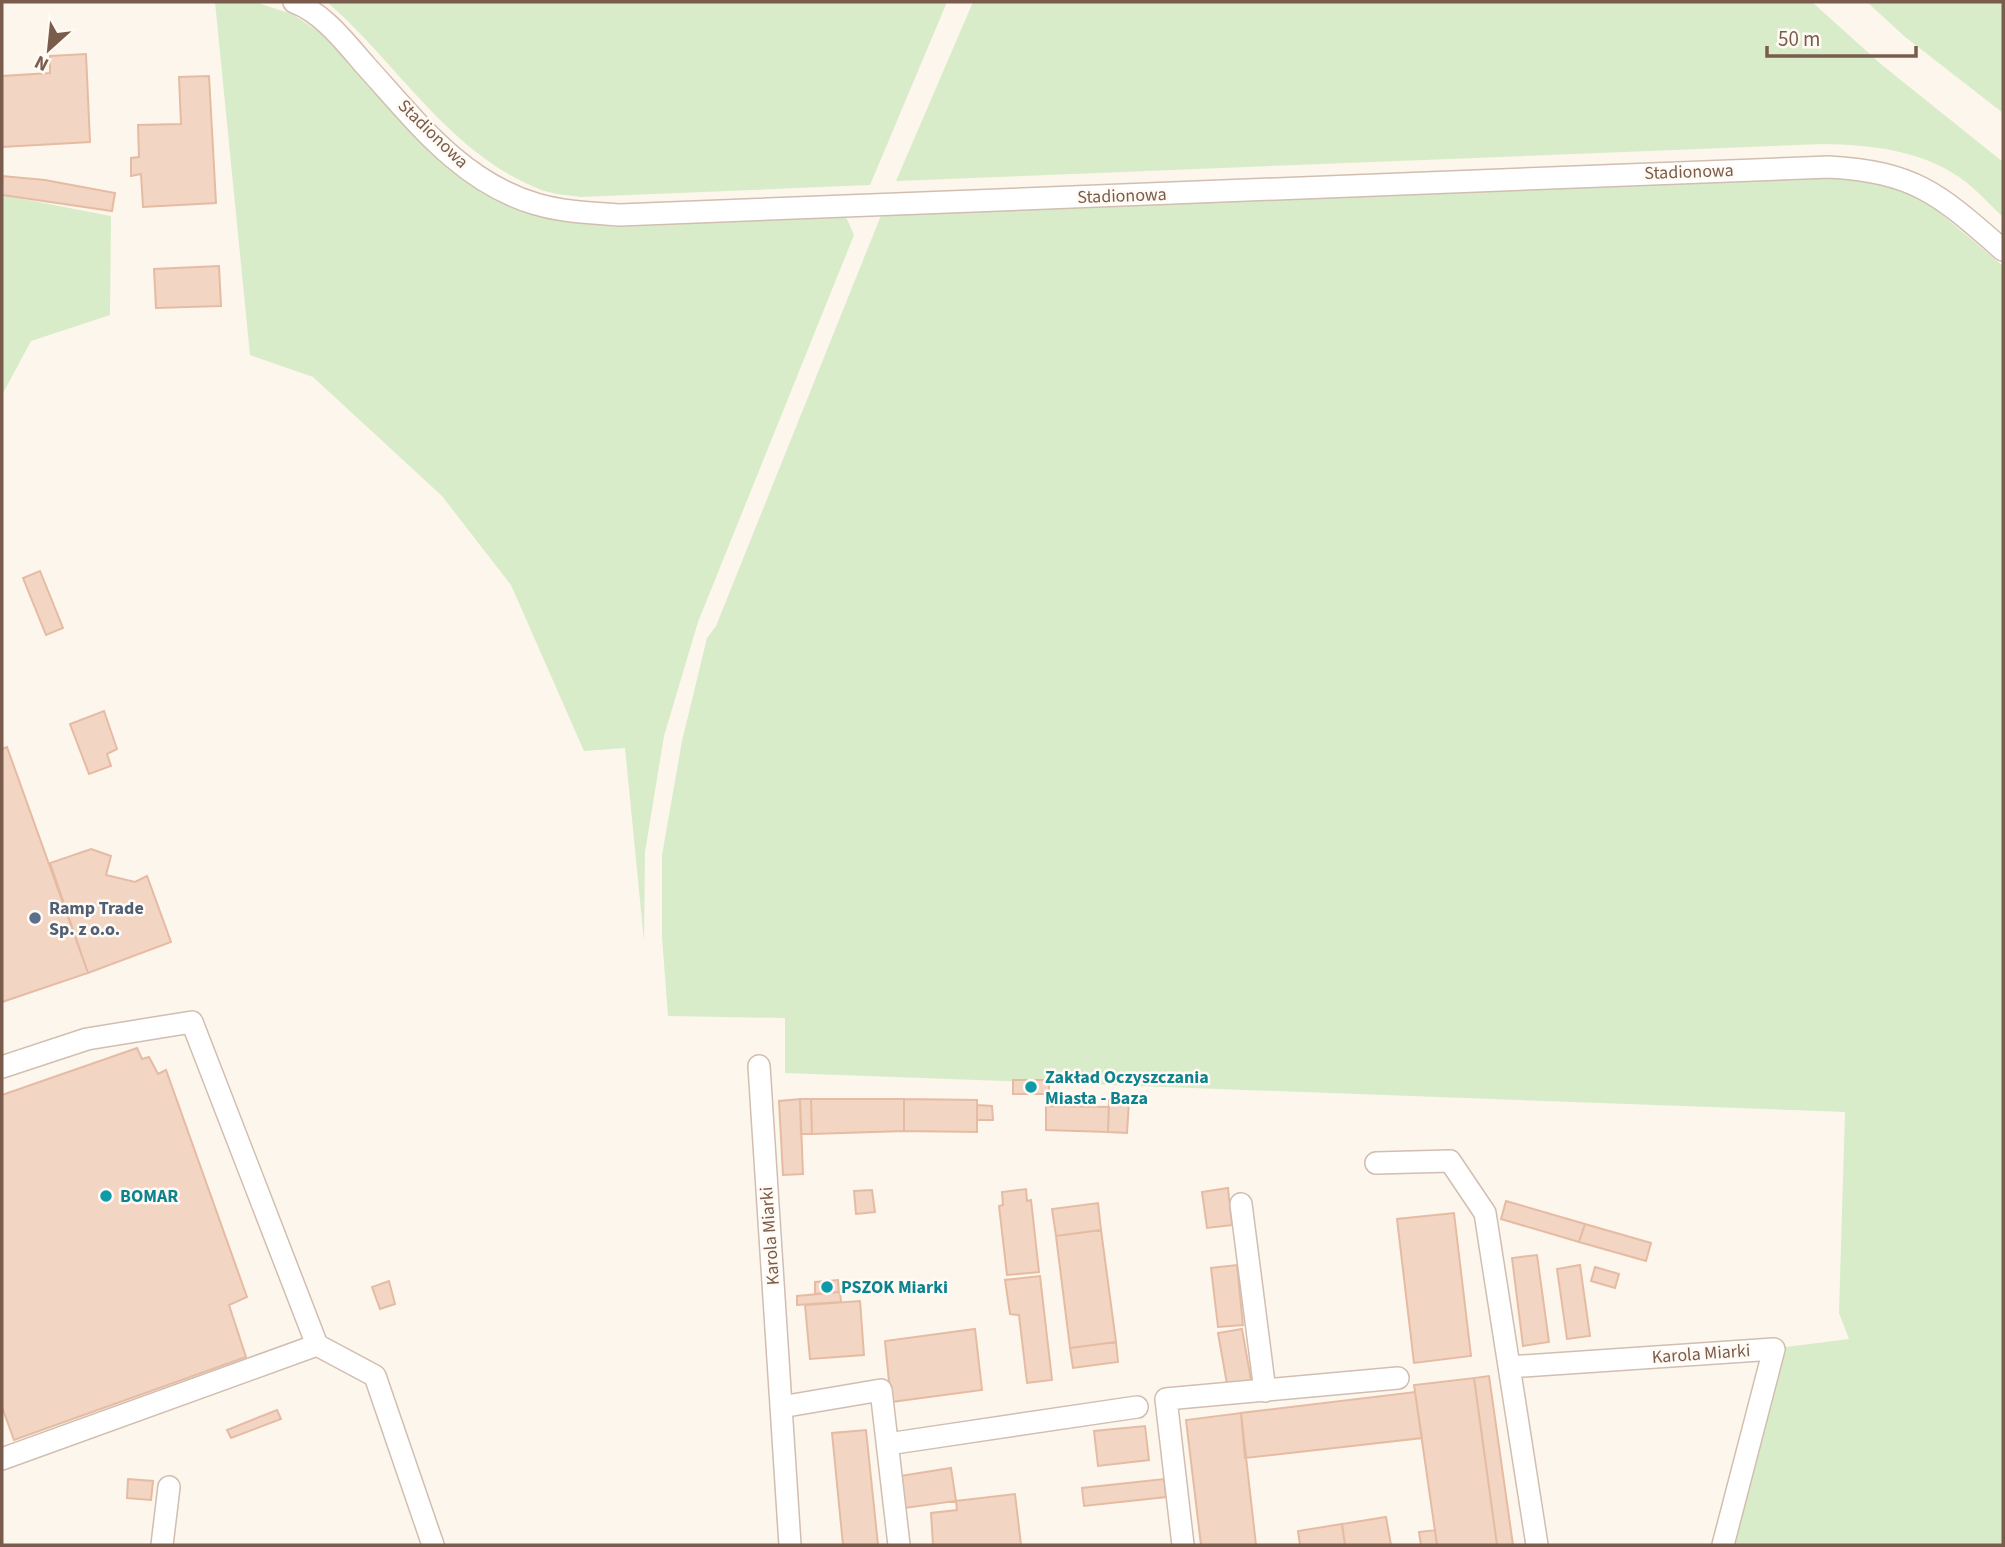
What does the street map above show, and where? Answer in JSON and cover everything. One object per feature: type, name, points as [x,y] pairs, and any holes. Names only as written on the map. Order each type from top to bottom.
[{"type":"street","name":"Stadionowa","points":[[294,2],[329,25],[459,164],[492,185],[535,204],[577,212],[620,215],[1829,167],[1892,174],[1920,184],[1946,200],[2003,250]]},
{"type":"street","points":[[2,1067],[87,1039],[192,1022],[317,1345],[375,1376],[433,1545]]},
{"type":"street","name":"Karola Miarki","points":[[759,1066],[790,1545]]},
{"type":"street","points":[[1376,1163],[1450,1161],[1485,1213],[1536,1545]]},
{"type":"street","points":[[1241,1204],[1265,1391]]},
{"type":"street","points":[[2,1459],[317,1345]]},
{"type":"street","name":"Karola Miarki","points":[[1509,1367],[1774,1349],[1724,1545]]},
{"type":"street","points":[[1183,1545],[1166,1399],[1398,1378]]},
{"type":"street","points":[[781,1407],[881,1390],[899,1545]]},
{"type":"street","points":[[888,1444],[1137,1407]]},
{"type":"street","points":[[162,1545],[169,1487]]},
{"type":"green space","points":[[215,2],[255,2],[292,14],[321,33],[423,143],[573,221],[615,227],[846,217],[854,235],[698,622],[664,736],[645,852],[644,941],[625,748],[584,751],[511,585],[442,496],[313,377],[250,355]]},
{"type":"green space","points":[[327,2],[947,2],[870,185],[581,197],[539,189],[506,173],[477,153],[450,130],[353,26]]},
{"type":"green space","points":[[973,2],[1812,2],[1882,65],[2003,162],[2003,217],[1965,181],[1928,161],[1877,148],[1824,144],[896,181]]},
{"type":"green space","points":[[1867,2],[2003,2],[2003,113],[1904,36]]},
{"type":"green space","points":[[1841,178],[1870,181],[1916,193],[2003,266],[2003,1545],[1726,1545],[1778,1348],[1849,1339],[1839,1313],[1845,1112],[785,1073],[785,1018],[668,1016],[662,937],[662,855],[682,741],[707,638],[716,626],[882,213]]},
{"type":"green space","points":[[2,195],[111,216],[110,315],[31,341],[2,395]]},
{"type":"building","points":[[86,54],[90,142],[2,147],[2,76],[50,73],[50,56]]},
{"type":"building","points":[[209,76],[216,203],[143,207],[141,174],[131,176],[131,158],[139,157],[138,125],[181,124],[179,77]]},
{"type":"building","points":[[2,176],[45,180],[115,193],[112,211],[2,195]]},
{"type":"building","points":[[219,266],[221,306],[156,308],[154,269]]},
{"type":"building","points":[[40,571],[63,628],[46,635],[23,578]]},
{"type":"building","points":[[104,711],[117,749],[107,754],[111,766],[89,774],[70,724]]},
{"type":"building","name":"Ramp Trade Sp. z o.o.","points":[[7,747],[88,973],[2,1002],[2,749]]},
{"type":"building","points":[[91,849],[111,856],[106,875],[135,882],[147,876],[171,942],[88,973],[50,863]]},
{"type":"building","name":"BOMAR","points":[[137,1048],[142,1059],[149,1057],[158,1074],[166,1070],[247,1297],[229,1305],[246,1357],[14,1440],[2,1407],[2,1095]]},
{"type":"building","name":"Zakład Oczyszczania Miasta - Baza","points":[[1013,1080],[1049,1080],[1049,1094],[1013,1094]]},
{"type":"building","points":[[800,1099],[811,1099],[812,1134],[801,1134]]},
{"type":"building","points":[[800,1099],[803,1174],[783,1175],[779,1101]]},
{"type":"building","points":[[811,1099],[904,1099],[904,1131],[812,1134]]},
{"type":"building","points":[[904,1099],[977,1100],[977,1132],[904,1131]]},
{"type":"building","points":[[1109,1100],[1129,1101],[1127,1133],[1108,1132]]},
{"type":"building","points":[[977,1105],[992,1106],[993,1120],[977,1120]]},
{"type":"building","points":[[1046,1106],[1109,1107],[1108,1132],[1046,1130]]},
{"type":"building","points":[[1228,1188],[1232,1225],[1207,1228],[1202,1192]]},
{"type":"building","points":[[1026,1189],[1027,1201],[1031,1200],[1039,1272],[1007,1275],[999,1206],[1003,1205],[1002,1192]]},
{"type":"building","points":[[872,1190],[875,1212],[856,1214],[854,1191]]},
{"type":"building","points":[[1506,1201],[1585,1224],[1579,1242],[1501,1219]]},
{"type":"building","points":[[1098,1203],[1101,1230],[1056,1236],[1052,1209]]},
{"type":"building","points":[[1454,1213],[1471,1356],[1414,1363],[1397,1219]]},
{"type":"building","points":[[1585,1224],[1651,1243],[1646,1261],[1579,1242]]},
{"type":"building","points":[[1101,1230],[1116,1342],[1070,1348],[1056,1236]]},
{"type":"building","points":[[1537,1255],[1549,1342],[1523,1346],[1512,1258]]},
{"type":"building","points":[[1237,1265],[1243,1325],[1218,1327],[1211,1268]]},
{"type":"building","points":[[1580,1265],[1590,1336],[1567,1339],[1557,1269]]},
{"type":"building","points":[[1595,1267],[1619,1274],[1615,1288],[1591,1281]]},
{"type":"building","points":[[1040,1276],[1052,1380],[1027,1383],[1019,1315],[1010,1314],[1005,1280]]},
{"type":"building","name":"PSZOK Miarki","points":[[838,1280],[839,1292],[815,1294],[815,1282]]},
{"type":"building","points":[[389,1281],[395,1304],[380,1309],[372,1287]]},
{"type":"building","points":[[840,1292],[841,1302],[797,1305],[797,1296]]},
{"type":"building","points":[[860,1301],[864,1355],[810,1359],[805,1305]]},
{"type":"building","points":[[975,1329],[982,1390],[891,1402],[885,1341]]},
{"type":"building","points":[[1242,1329],[1251,1380],[1227,1384],[1218,1333]]},
{"type":"building","points":[[1116,1342],[1118,1362],[1073,1368],[1070,1348]]},
{"type":"building","points":[[1489,1376],[1513,1545],[1497,1545],[1474,1378]]},
{"type":"building","points":[[1474,1378],[1497,1545],[1437,1545],[1414,1385]]},
{"type":"building","points":[[1415,1392],[1422,1438],[1245,1458],[1241,1413]]},
{"type":"building","points":[[277,1410],[281,1419],[231,1438],[227,1430]]},
{"type":"building","points":[[1241,1413],[1256,1545],[1201,1545],[1186,1420]]},
{"type":"building","points":[[1145,1426],[1149,1460],[1098,1466],[1094,1431]]},
{"type":"building","points":[[866,1430],[878,1545],[843,1545],[832,1433]]},
{"type":"building","points":[[951,1468],[956,1501],[905,1508],[900,1476]]},
{"type":"building","points":[[128,1479],[153,1481],[151,1500],[127,1498]]},
{"type":"building","points":[[1164,1479],[1166,1497],[1084,1506],[1082,1488]]},
{"type":"building","points":[[1015,1494],[1021,1545],[933,1545],[931,1513],[957,1510],[956,1501]]},
{"type":"building","points":[[1386,1517],[1391,1545],[1345,1545],[1342,1524]]},
{"type":"building","points":[[1342,1524],[1345,1545],[1300,1545],[1298,1531]]},
{"type":"building","points":[[1435,1530],[1437,1545],[1421,1545],[1419,1532]]},
{"type":"place","name":"Ramp Trade Sp. z o.o.","points":[[35,918]]},
{"type":"place","name":"Zakład Oczyszczania Miasta - Baza","points":[[1031,1087]]},
{"type":"place","name":"BOMAR","points":[[106,1196]]},
{"type":"place","name":"PSZOK Miarki","points":[[827,1287]]}]
